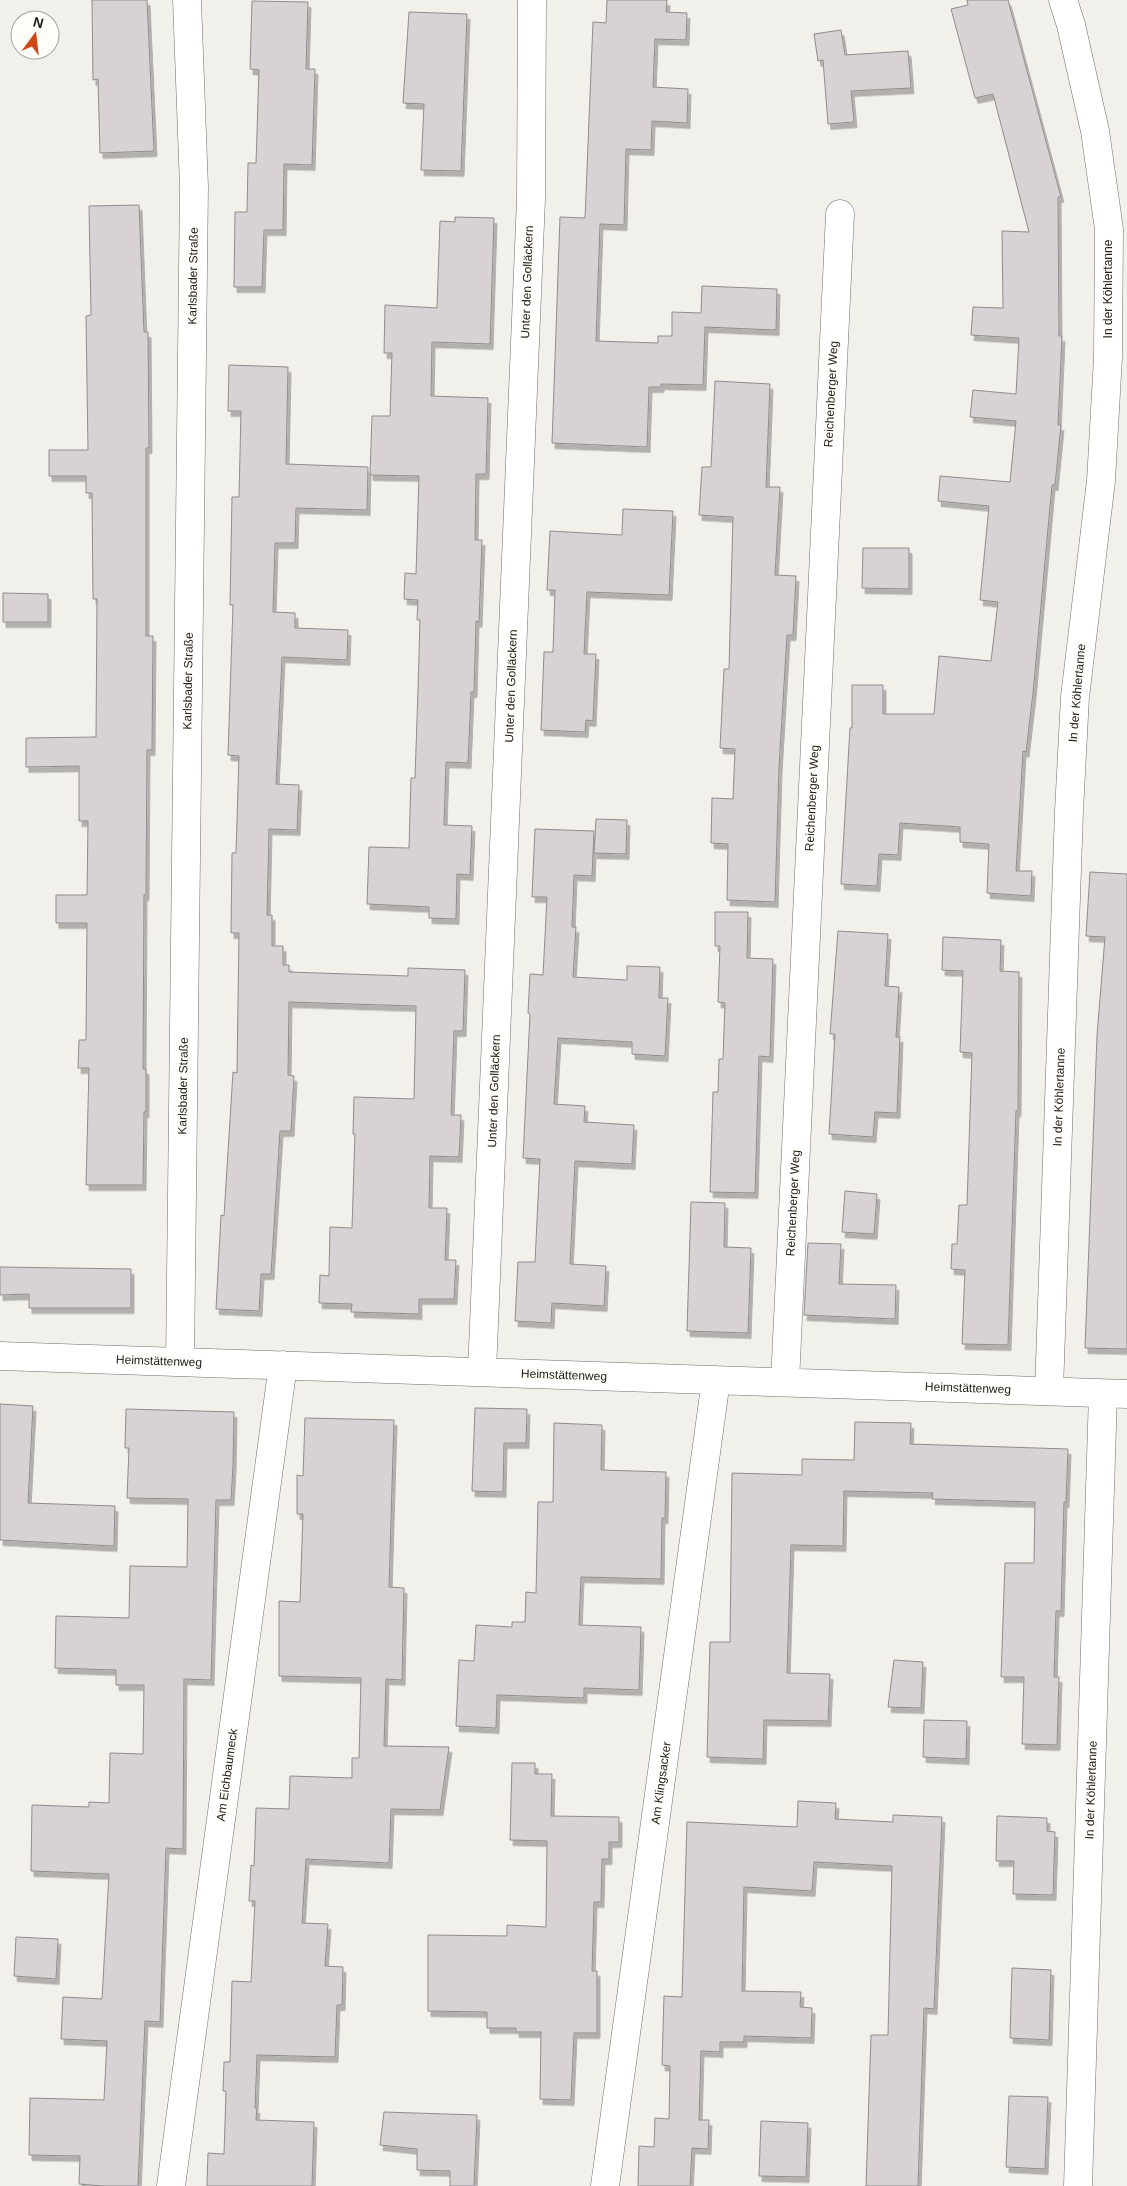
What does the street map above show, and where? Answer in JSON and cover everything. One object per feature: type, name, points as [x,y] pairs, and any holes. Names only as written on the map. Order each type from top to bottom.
[{"type":"street","name":"Karlsbader Straße","points":[[180,1362],[194,187],[187,0]]},
{"type":"street","name":"Unter den Golläckern","points":[[482,1372],[531,199],[532,0]]},
{"type":"street","name":"In der Köhlertanne","points":[[1049,1391],[1069,810],[1075,706],[1101,481],[1108,357],[1109,229],[1095,131],[1071,25],[1062,0]]},
{"type":"street","name":"Reichenberger Weg","points":[[785,1382],[840,214]]},
{"type":"street","name":"Heimstättenweg","points":[[0,1356],[1115,1394]]},
{"type":"street","name":"Am Eichbaumeck","points":[[172,2186],[283,1365]]},
{"type":"street","name":"Am Klingsacker","points":[[605,2186],[716,1380]]},
{"type":"street","name":"In der Köhlertanne","points":[[1078,2186],[1115,1394]]},
{"type":"building","points":[[92,0],[147,0],[154,151],[100,153],[98,79],[93,80]]},
{"type":"building","points":[[607,0],[667,0],[666,12],[687,13],[686,40],[655,39],[653,87],[688,89],[687,123],[652,121],[651,150],[626,149],[624,225],[600,224],[596,341],[658,343],[658,336],[672,336],[672,312],[701,313],[702,286],[777,289],[776,330],[705,327],[703,385],[661,384],[661,387],[649,387],[647,447],[552,443],[560,217],[585,218],[593,22],[606,23]]},
{"type":"building","points":[[967,0],[1008,0],[1061,197],[1058,197],[1059,336],[1062,336],[1058,425],[1061,425],[1055,485],[1052,485],[1033,693],[1026,752],[1023,751],[1016,871],[1032,871],[1031,896],[987,893],[989,844],[960,842],[960,827],[900,823],[898,855],[879,854],[877,886],[841,884],[850,728],[852,728],[852,685],[883,685],[883,714],[934,714],[939,656],[991,661],[998,602],[980,600],[989,506],[938,501],[940,476],[1010,482],[1016,421],[970,417],[973,390],[1016,394],[1019,338],[971,335],[973,307],[1003,308],[1002,231],[1029,232],[993,94],[975,98],[951,9],[968,5]]},
{"type":"building","points":[[252,1],[308,2],[306,69],[315,69],[312,165],[284,164],[283,230],[264,230],[262,287],[234,287],[235,212],[247,212],[248,163],[256,163],[259,70],[250,69]]},
{"type":"building","points":[[409,12],[467,14],[461,171],[421,170],[424,104],[403,103]]},
{"type":"building","points":[[841,30],[845,55],[908,51],[911,88],[851,91],[854,122],[828,124],[823,60],[818,61],[814,34]]},
{"type":"building","points":[[139,205],[144,332],[148,332],[149,448],[146,448],[146,636],[153,636],[152,750],[147,750],[146,895],[144,895],[143,1069],[146,1069],[146,1112],[144,1112],[143,1185],[86,1185],[89,1068],[78,1068],[79,1040],[86,1040],[87,923],[56,923],[56,895],[87,895],[88,821],[79,821],[79,766],[26,767],[26,738],[96,737],[97,599],[93,599],[92,493],[86,493],[86,476],[49,476],[49,450],[88,450],[86,316],[91,315],[89,206]]},
{"type":"building","points":[[455,217],[494,218],[490,344],[432,342],[431,396],[488,398],[486,474],[476,474],[475,540],[482,540],[479,622],[476,621],[474,692],[471,692],[468,763],[446,762],[444,825],[472,826],[470,875],[457,874],[456,919],[429,918],[429,907],[367,904],[369,847],[409,848],[411,778],[415,778],[418,690],[420,620],[417,620],[418,600],[404,599],[405,573],[416,574],[419,476],[370,475],[372,416],[390,416],[392,353],[384,353],[385,305],[437,308],[440,221],[455,222]]},
{"type":"building","points":[[229,365],[288,367],[286,464],[368,467],[367,510],[296,508],[295,543],[275,543],[273,612],[295,613],[295,628],[348,630],[347,660],[282,657],[276,784],[299,785],[297,830],[269,829],[267,915],[272,915],[272,946],[283,946],[283,965],[289,965],[289,972],[408,976],[408,968],[465,970],[463,1031],[454,1031],[451,1115],[461,1115],[459,1157],[430,1156],[429,1208],[447,1208],[445,1260],[456,1260],[454,1299],[419,1299],[419,1314],[351,1312],[352,1304],[319,1303],[320,1275],[329,1276],[330,1227],[352,1228],[355,1134],[353,1134],[354,1097],[414,1099],[416,1006],[289,1002],[288,1075],[294,1076],[291,1131],[280,1131],[271,1274],[261,1274],[259,1311],[216,1309],[221,1215],[224,1216],[233,1072],[237,1073],[239,933],[231,933],[232,853],[236,853],[239,756],[228,755],[233,605],[230,605],[232,497],[239,497],[241,411],[228,411]]},
{"type":"building","points":[[715,381],[770,384],[766,487],[780,487],[775,575],[796,576],[793,635],[787,635],[779,767],[775,902],[727,900],[728,844],[711,843],[712,798],[733,799],[735,749],[720,748],[724,669],[729,669],[733,517],[699,515],[702,467],[711,467]]},
{"type":"building","points":[[623,509],[673,511],[669,595],[587,592],[584,654],[596,654],[593,721],[586,720],[585,732],[541,730],[544,652],[553,652],[555,590],[547,590],[550,531],[622,535]]},
{"type":"building","points":[[863,548],[909,548],[909,589],[862,588]]},
{"type":"building","points":[[3,593],[48,594],[48,622],[3,622]]},
{"type":"building","points":[[596,819],[627,820],[626,854],[594,853]]},
{"type":"building","points":[[535,829],[594,831],[592,876],[574,875],[572,927],[576,927],[573,977],[627,980],[627,966],[660,967],[659,998],[668,998],[665,1056],[632,1054],[632,1042],[558,1038],[554,1104],[585,1106],[584,1122],[634,1125],[632,1164],[575,1161],[570,1264],[606,1266],[604,1306],[552,1303],[551,1323],[515,1321],[518,1262],[535,1262],[540,1159],[523,1158],[530,1014],[528,1013],[530,974],[543,975],[547,897],[532,897]]},
{"type":"building","points":[[1090,872],[1127,874],[1127,1349],[1085,1348],[1097,1036],[1105,937],[1086,936]]},
{"type":"building","points":[[715,912],[748,912],[747,958],[773,959],[770,1057],[759,1056],[755,1193],[710,1192],[713,1092],[718,1092],[719,1059],[723,1059],[725,1003],[718,1002],[720,946],[715,946]]},
{"type":"building","points":[[838,931],[888,934],[885,986],[899,987],[896,1037],[900,1037],[897,1113],[875,1112],[873,1137],[829,1134],[835,1034],[830,1034]]},
{"type":"building","points":[[943,937],[1001,940],[1000,971],[1019,972],[1018,1111],[1016,1111],[1008,1345],[962,1344],[965,1270],[951,1269],[952,1244],[957,1244],[959,1205],[967,1205],[972,1053],[960,1052],[963,971],[942,970]]},
{"type":"building","points":[[845,1191],[877,1194],[874,1234],[842,1232]]},
{"type":"building","points":[[691,1202],[725,1203],[724,1247],[751,1248],[748,1333],[687,1331]]},
{"type":"building","points":[[808,1243],[841,1244],[839,1284],[896,1285],[895,1319],[804,1315]]},
{"type":"building","points":[[0,1267],[131,1269],[131,1308],[29,1308],[29,1294],[0,1295]]},
{"type":"building","points":[[0,1404],[33,1406],[28,1503],[115,1506],[114,1546],[0,1540]]},
{"type":"building","points":[[475,1408],[527,1409],[526,1443],[504,1443],[503,1492],[472,1491]]},
{"type":"building","points":[[126,1409],[234,1412],[233,1466],[231,1500],[216,1500],[211,1680],[184,1679],[183,1849],[166,1848],[160,2022],[145,2021],[138,2186],[102,2186],[79,2184],[80,2156],[29,2155],[30,2098],[104,2100],[107,2041],[61,2039],[63,1997],[102,1999],[109,1874],[31,1871],[32,1805],[89,1807],[89,1802],[109,1803],[110,1753],[143,1754],[144,1685],[116,1685],[116,1670],[55,1668],[56,1616],[129,1618],[130,1566],[187,1567],[188,1499],[127,1498],[129,1448],[125,1448]]},
{"type":"building","points":[[305,1418],[394,1420],[389,1587],[404,1588],[402,1680],[386,1679],[384,1746],[449,1747],[440,1810],[391,1809],[389,1863],[306,1859],[302,1923],[328,1924],[325,1966],[343,1967],[342,2005],[337,2005],[335,2057],[257,2055],[255,2108],[257,2108],[256,2120],[314,2122],[312,2186],[207,2186],[208,2153],[224,2154],[226,2091],[223,2091],[224,2062],[230,2062],[232,1981],[251,1982],[255,1901],[249,1901],[251,1865],[254,1866],[256,1808],[289,1809],[290,1776],[352,1778],[352,1758],[359,1758],[361,1678],[279,1676],[279,1601],[300,1602],[303,1514],[297,1514],[297,1475],[303,1476]]},
{"type":"building","points":[[855,1422],[911,1423],[910,1444],[1068,1449],[1066,1502],[1064,1502],[1061,1611],[1056,1611],[1054,1677],[1059,1677],[1057,1745],[1022,1744],[1024,1677],[1001,1677],[1005,1563],[1034,1563],[1035,1502],[932,1499],[933,1493],[844,1491],[843,1546],[791,1545],[787,1673],[830,1674],[828,1721],[764,1720],[763,1759],[707,1757],[710,1642],[730,1642],[732,1473],[802,1475],[802,1459],[854,1460]]},
{"type":"building","points":[[554,1423],[602,1425],[601,1470],[666,1472],[665,1518],[662,1518],[661,1579],[581,1577],[579,1625],[641,1627],[639,1690],[584,1688],[584,1698],[497,1695],[496,1728],[456,1726],[459,1660],[474,1661],[476,1625],[512,1627],[512,1622],[525,1622],[526,1592],[536,1593],[538,1502],[553,1502]]},
{"type":"building","points":[[894,1660],[923,1662],[921,1708],[888,1707]]},
{"type":"building","points":[[924,1720],[967,1721],[966,1759],[923,1757]]},
{"type":"building","points":[[512,1763],[535,1763],[535,1774],[552,1774],[551,1816],[619,1817],[619,1842],[609,1842],[609,1859],[602,1859],[601,1902],[594,1902],[592,1971],[597,1971],[597,2033],[574,2033],[571,2100],[540,2099],[541,2032],[516,2032],[516,2028],[487,2028],[487,2012],[428,2011],[428,1935],[507,1936],[507,1925],[546,1927],[547,1841],[510,1840]]},
{"type":"building","points":[[798,1801],[836,1803],[835,1819],[893,1822],[893,1815],[942,1817],[934,2009],[924,2008],[918,2186],[866,2186],[871,2035],[888,2035],[892,1866],[814,1862],[812,1891],[744,1887],[742,1991],[801,1992],[800,2007],[812,2008],[811,2038],[744,2036],[744,2042],[720,2042],[720,2052],[701,2051],[699,2120],[709,2120],[708,2149],[692,2148],[690,2186],[638,2186],[639,2146],[654,2147],[655,2118],[669,2119],[670,2066],[662,2065],[664,1996],[682,1997],[687,1822],[797,1827]]},
{"type":"building","points":[[997,1816],[1047,1818],[1047,1831],[1055,1832],[1053,1895],[1013,1894],[1014,1861],[996,1861]]},
{"type":"building","points":[[16,1937],[58,1939],[56,1979],[14,1976]]},
{"type":"building","points":[[1012,1968],[1051,1970],[1049,2040],[1010,2038]]},
{"type":"building","points":[[1009,2096],[1048,2097],[1045,2169],[1006,2167]]},
{"type":"building","points":[[384,2112],[477,2115],[474,2186],[450,2186],[450,2171],[417,2170],[417,2149],[380,2145]]},
{"type":"building","points":[[761,2121],[808,2123],[806,2177],[759,2176]]}]
